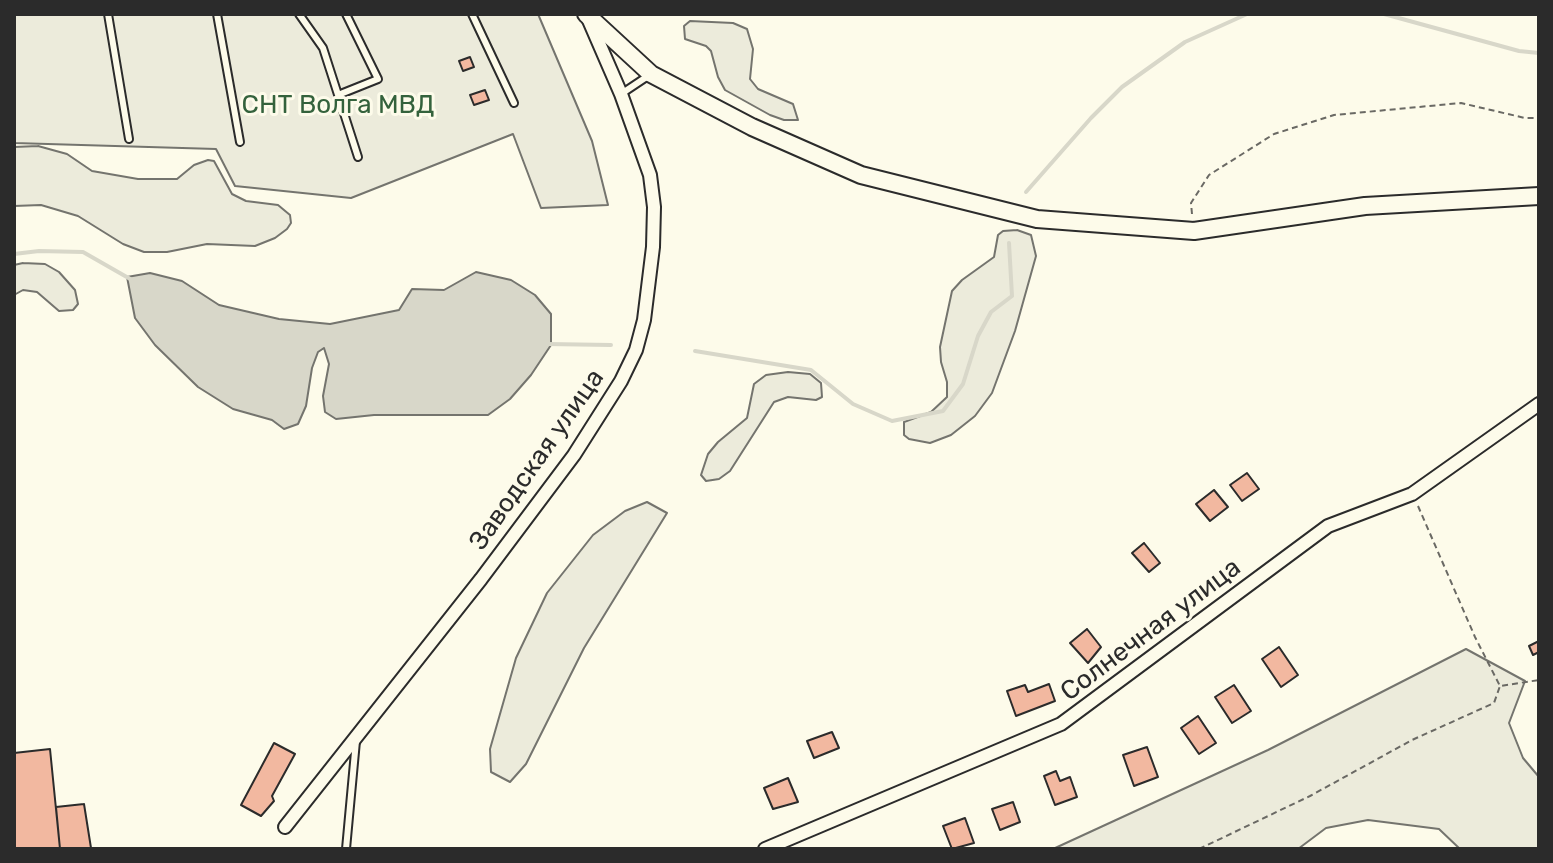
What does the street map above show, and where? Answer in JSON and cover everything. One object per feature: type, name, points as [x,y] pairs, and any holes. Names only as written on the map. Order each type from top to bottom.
[{"type":"street","points":[[587,16],[651,74],[752,127],[861,175],[1037,219],[1194,231],[1365,206],[1539,196]]},
{"type":"street","name":"Заводская улица","points":[[285,827],[574,455],[621,381],[636,350],[650,285],[654,207],[650,175],[621,94],[587,16]]},
{"type":"street","name":"Солнечная улица","points":[[765,849],[1061,724],[1328,526],[1412,494],[1539,404]]},
{"type":"lane","points":[[108,14],[129,139]]},
{"type":"lane","points":[[217,14],[240,142]]},
{"type":"lane","points":[[299,14],[323,48],[358,157]]},
{"type":"lane","points":[[338,95],[378,79],[346,14]]},
{"type":"lane","points":[[472,14],[514,103]]},
{"type":"lane","points":[[621,94],[651,74]]},
{"type":"lane","points":[[346,849],[356,737]]},
{"type":"path","points":[[1194,231],[1191,203],[1209,175],[1274,134],[1334,115],[1461,103],[1525,118],[1539,118]]},
{"type":"path","points":[[1199,849],[1310,796],[1412,740],[1494,703],[1500,686],[1412,494]]},
{"type":"path","points":[[1500,686],[1539,680]]},
{"type":"green space","name":"СНТ Волга МВД","points":[[14,14],[538,14],[592,141],[608,205],[541,208],[513,134],[351,198],[235,186],[216,149],[14,143]]},
{"type":"green space","points":[[690,21],[733,23],[747,29],[753,49],[750,79],[758,89],[793,104],[798,120],[784,120],[770,115],[725,90],[711,51],[706,46],[685,39],[684,26]]},
{"type":"green space","points":[[38,146],[67,154],[92,171],[138,179],[177,179],[194,165],[214,161],[232,194],[246,201],[278,205],[290,215],[291,223],[275,238],[255,246],[207,244],[167,252],[144,252],[123,244],[78,216],[41,205],[14,206],[14,147]]},
{"type":"green space","points":[[1017,230],[1031,235],[1036,256],[1015,331],[992,393],[975,416],[951,435],[930,443],[909,439],[904,435],[904,422],[931,412],[947,397],[940,347],[952,291],[994,257],[998,235],[1003,231]]},
{"type":"green space","points":[[45,264],[59,272],[75,290],[78,304],[73,310],[59,311],[37,292],[23,290],[14,295],[14,265]]},
{"type":"green space","points":[[788,372],[810,374],[821,383],[822,397],[816,400],[788,397],[774,402],[730,471],[719,479],[706,481],[701,475],[708,454],[747,418],[754,384],[766,375]]},
{"type":"green space","points":[[647,502],[667,513],[584,648],[526,764],[510,782],[491,772],[490,749],[516,658],[547,593],[593,535],[625,511]]},
{"type":"green space","points":[[1466,649],[1525,681],[1509,723],[1523,758],[1539,777],[1539,849],[1460,849],[1439,829],[1368,820],[1326,828],[1298,849],[1053,849],[1268,750]]},
{"type":"shaded area","points":[[476,272],[511,280],[535,295],[551,314],[551,345],[510,399],[488,415],[374,415],[336,419],[325,412],[323,396],[329,364],[324,348],[318,352],[312,368],[306,406],[298,424],[284,429],[272,420],[233,409],[198,387],[155,345],[135,318],[127,277],[150,273],[182,281],[219,305],[279,319],[330,324],[399,310],[412,289],[444,290]]},
{"type":"building","points":[[470,57],[474,67],[463,71],[459,61]]},
{"type":"building","points":[[485,90],[489,100],[474,105],[470,95]]},
{"type":"building","points":[[1247,473],[1259,489],[1242,501],[1230,485]]},
{"type":"building","points":[[1214,490],[1228,507],[1210,521],[1196,504]]},
{"type":"building","points":[[1144,543],[1160,563],[1149,572],[1132,553]]},
{"type":"building","points":[[1087,629],[1101,647],[1088,663],[1070,643]]},
{"type":"building","points":[[1539,641],[1539,652],[1533,655],[1529,646]]},
{"type":"building","points":[[1279,647],[1298,675],[1281,687],[1262,659]]},
{"type":"building","points":[[1049,684],[1055,701],[1016,716],[1007,691],[1025,685],[1028,692]]},
{"type":"building","points":[[1234,685],[1251,711],[1232,723],[1215,697]]},
{"type":"building","points":[[1198,716],[1216,743],[1199,754],[1181,728]]},
{"type":"building","points":[[832,732],[839,748],[814,758],[807,741]]},
{"type":"building","points":[[274,743],[295,754],[272,796],[274,801],[261,816],[241,805]]},
{"type":"building","points":[[1147,747],[1158,777],[1134,786],[1123,755]]},
{"type":"building","points":[[50,749],[60,849],[14,849],[14,753]]},
{"type":"building","points":[[1056,771],[1060,781],[1070,777],[1077,797],[1055,805],[1044,776]]},
{"type":"building","points":[[788,778],[798,802],[773,809],[764,788]]},
{"type":"building","points":[[1013,802],[1020,822],[1000,830],[992,809]]},
{"type":"building","points":[[84,804],[91,848],[60,849],[56,807]]},
{"type":"building","points":[[965,818],[974,843],[952,849],[943,826]]},
{"type":"waterway","points":[[1026,192],[1122,87],[1185,42],[1247,14]]},
{"type":"waterway","points":[[1384,14],[1519,51],[1539,53]]},
{"type":"waterway","points":[[695,351],[811,370],[853,404],[892,421],[943,411],[963,384],[978,336],[991,312],[1012,296],[1009,243]]},
{"type":"waterway","points":[[14,254],[83,252],[132,280]]},
{"type":"waterway","points":[[547,344],[611,345]]}]
